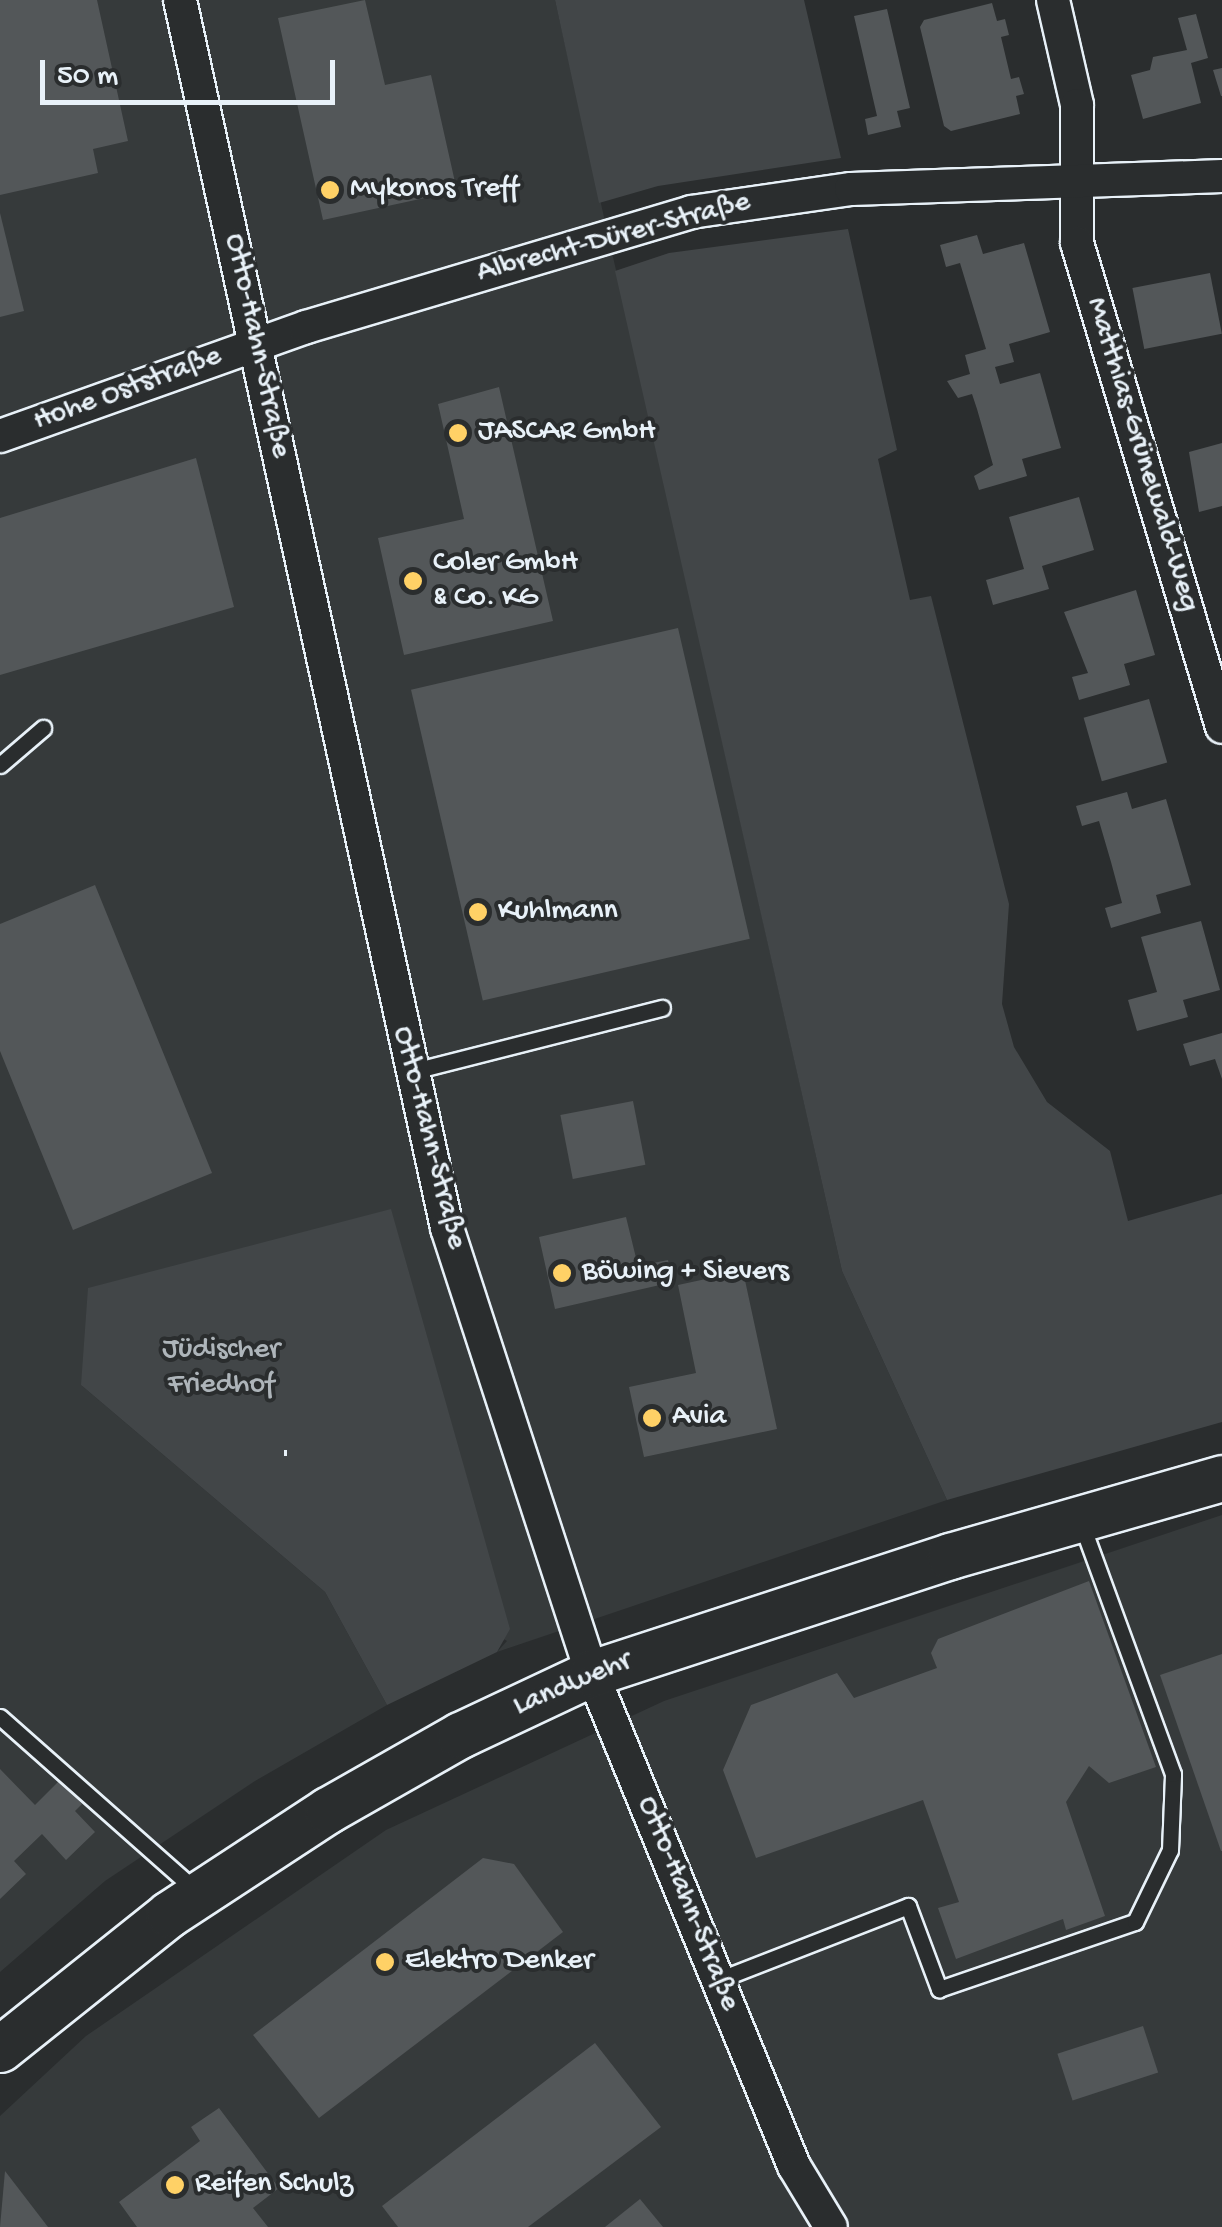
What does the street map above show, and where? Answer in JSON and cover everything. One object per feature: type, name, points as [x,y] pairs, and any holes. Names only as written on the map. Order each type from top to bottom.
[{"type":"main road","name":"Landwehr","points":[[0,2049],[70,1987],[200,1893],[444,1744],[592,1673],[1080,1518],[1222,1478]]},
{"type":"street","name":"Otto-Hahn-Straße","points":[[180,0],[410,1072],[447,1228],[592,1673],[794,2166],[831,2227]]},
{"type":"street","name":"Matthias-Grünewald-Weg","points":[[1053,0],[1077,105],[1077,243],[1222,727]]},
{"type":"street","name":"Albrecht-Dürer-Straße","points":[[256,344],[691,212],[852,189],[1222,176]]},
{"type":"street","name":"Hohe Oststraße","points":[[0,436],[256,344]]},
{"type":"lane","points":[[0,765],[43,728]]},
{"type":"lane","points":[[410,1072],[662,1008]]},
{"type":"lane","points":[[718,1980],[908,1906],[940,1988],[1134,1922],[1170,1850],[1172,1774],[1080,1518]]},
{"type":"lane","points":[[0,1717],[200,1893]]},
{"type":"path","points":[[284,1454],[294,1453]]},
{"type":"shaded area","points":[[0,0],[555,0],[842,1271],[947,1500],[497,1652],[507,1641],[81,1385],[325,1592],[387,1705],[255,1781],[105,1881],[0,1972]]},
{"type":"shaded area","points":[[1222,1515],[1222,2227],[0,2227],[0,2116],[86,2036],[386,1830],[664,1701]]},
{"type":"green space","points":[[555,0],[804,0],[841,158],[658,186],[599,203]]},
{"type":"green space","points":[[848,229],[897,450],[878,459],[910,600],[931,596],[1009,904],[1002,1004],[1014,1047],[1047,1102],[1110,1151],[1128,1221],[1222,1194],[1222,1422],[947,1500],[842,1271],[615,271],[669,253]]},
{"type":"green space","name":"Jüdischer Friedhof","points":[[391,1209],[510,1629],[497,1652],[387,1705],[325,1592],[81,1385],[88,1288]]},
{"type":"building","points":[[0,0],[97,0],[128,141],[93,149],[98,173],[0,195]]},
{"type":"building","points":[[365,0],[385,85],[431,75],[457,191],[323,220],[278,18]]},
{"type":"building","points":[[992,3],[997,21],[1005,19],[1009,35],[1001,37],[1011,79],[1019,77],[1024,94],[1016,96],[1020,114],[951,131],[944,126],[920,27],[924,20]]},
{"type":"building","points":[[887,9],[910,108],[897,111],[901,127],[868,135],[865,119],[877,116],[854,16]]},
{"type":"building","points":[[1196,14],[1208,58],[1191,63],[1201,103],[1143,119],[1131,75],[1150,70],[1153,57],[1187,50],[1178,18]]},
{"type":"building","points":[[1222,68],[1222,96],[1221,96],[1213,70]]},
{"type":"building","points":[[0,213],[24,311],[0,317]]},
{"type":"building","points":[[977,235],[983,254],[1024,243],[1050,332],[1009,344],[1014,362],[995,367],[1000,384],[1040,373],[1061,448],[1022,459],[1027,476],[979,490],[974,476],[993,465],[977,409],[972,394],[958,398],[947,381],[970,374],[965,355],[986,349],[960,263],[946,267],[940,245]]},
{"type":"building","points":[[1210,273],[1222,334],[1144,349],[1132,288]]},
{"type":"building","points":[[499,387],[553,621],[404,655],[378,538],[464,519],[438,404]]},
{"type":"building","points":[[1222,443],[1222,506],[1199,512],[1189,452]]},
{"type":"building","points":[[196,458],[234,607],[0,675],[0,518]]},
{"type":"building","points":[[1079,497],[1094,550],[1042,566],[1049,589],[993,605],[986,580],[1024,569],[1009,517]]},
{"type":"building","points":[[1136,590],[1155,655],[1124,664],[1130,685],[1079,700],[1072,677],[1088,673],[1064,612]]},
{"type":"building","points":[[678,628],[750,939],[483,1000],[411,690]]},
{"type":"building","points":[[1149,699],[1167,762],[1102,781],[1084,718]]},
{"type":"building","points":[[1127,792],[1132,809],[1166,799],[1191,885],[1156,895],[1161,913],[1111,928],[1105,908],[1122,903],[1111,862],[1099,821],[1082,826],[1076,806]]},
{"type":"building","points":[[95,885],[212,1173],[73,1230],[0,1051],[0,924]]},
{"type":"building","points":[[1201,921],[1220,990],[1183,1000],[1188,1017],[1137,1031],[1128,1000],[1157,992],[1141,937]]},
{"type":"building","points":[[1222,1033],[1222,1079],[1215,1059],[1190,1066],[1183,1044]]},
{"type":"building","points":[[633,1101],[645,1165],[573,1179],[560,1115]]},
{"type":"building","points":[[626,1217],[638,1266],[668,1260],[673,1282],[555,1309],[539,1237]]},
{"type":"building","points":[[743,1271],[777,1429],[644,1457],[629,1387],[696,1373],[678,1285]]},
{"type":"building","points":[[1089,1581],[1156,1767],[1109,1783],[1089,1766],[1066,1802],[1105,1916],[1066,1930],[1063,1919],[956,1959],[938,1908],[959,1902],[923,1800],[756,1858],[723,1770],[751,1705],[837,1673],[854,1698],[937,1668],[931,1653],[938,1639]]},
{"type":"building","points":[[1222,1654],[1222,1851],[1221,1851],[1160,1675]]},
{"type":"building","points":[[0,1769],[35,1805],[60,1780],[82,1804],[75,1811],[95,1832],[66,1860],[42,1834],[14,1861],[26,1874],[0,1899]]},
{"type":"building","points":[[483,1858],[514,1864],[563,1932],[319,2118],[253,2035]]},
{"type":"building","points":[[1143,2026],[1158,2073],[1073,2100],[1057,2054]]},
{"type":"building","points":[[595,2043],[661,2127],[528,2227],[398,2227],[382,2206]]},
{"type":"building","points":[[219,2108],[279,2188],[253,2208],[268,2227],[137,2227],[119,2202],[200,2141],[191,2127]]},
{"type":"building","points":[[5,2171],[48,2227],[0,2227]]},
{"type":"building","points":[[640,2199],[663,2227],[605,2227]]},
{"type":"place","name":"Mykonos Treff","points":[[330,190]]},
{"type":"place","name":"JASCAR GmbH","points":[[458,433]]},
{"type":"place","name":"Coler GmbH & Co. KG","points":[[413,581]]},
{"type":"place","name":"Kuhlmann","points":[[478,912]]},
{"type":"place","name":"Böwing + Sievers","points":[[562,1273]]},
{"type":"place","name":"Avia","points":[[652,1418]]},
{"type":"place","name":"Elektro Denker","points":[[385,1962]]},
{"type":"place","name":"Reifen Schulz","points":[[175,2185]]}]
